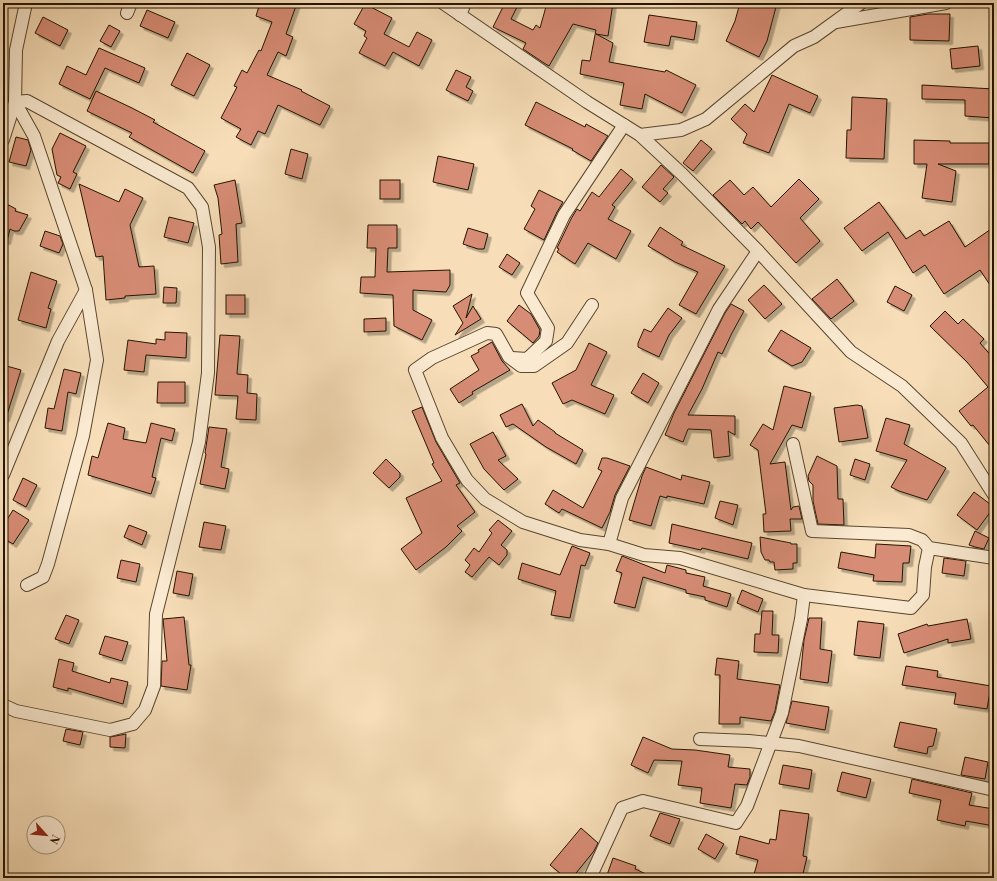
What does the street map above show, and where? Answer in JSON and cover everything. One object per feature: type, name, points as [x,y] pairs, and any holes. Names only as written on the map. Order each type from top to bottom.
[{"type":"street","points":[[3,140],[15,102],[16,50],[26,3]]},
{"type":"street","points":[[443,3],[586,102],[640,135],[684,175],[758,251],[851,352],[902,386],[961,443],[994,495]]},
{"type":"street","points":[[460,15],[465,3]]},
{"type":"street","points":[[640,135],[681,130],[706,119],[794,46],[814,37],[861,3]]},
{"type":"street","points":[[832,23],[946,3]]},
{"type":"street","points":[[3,705],[16,712],[110,730],[133,724],[145,710],[154,686],[156,614],[199,442],[208,373],[210,247],[202,207],[188,188],[27,101],[15,102]]},
{"type":"street","points":[[15,102],[34,136],[86,290],[97,360],[83,436],[48,564],[43,577],[27,585]]},
{"type":"street","points":[[509,357],[527,359],[546,341],[548,328],[527,293],[564,215],[624,125]]},
{"type":"street","points":[[609,544],[622,498],[719,309],[758,251]]},
{"type":"street","points":[[3,475],[58,341],[86,290]]},
{"type":"street","points":[[592,305],[567,343],[534,366],[521,366],[509,357],[496,334],[487,334],[432,358],[415,370],[442,438],[467,480],[485,499],[523,522],[580,540],[609,544],[644,555],[680,558],[804,595],[911,608],[923,595],[928,548]]},
{"type":"street","points":[[793,444],[812,531],[909,535],[922,540],[928,548],[994,558]]},
{"type":"street","points":[[590,878],[622,808],[642,802],[736,823],[747,806],[772,743],[782,713],[801,619],[804,595]]},
{"type":"street","points":[[700,739],[799,746],[994,790]]},
{"type":"building","points":[[260,3],[297,3],[286,34],[293,37],[286,56],[278,52],[267,75],[302,90],[301,91],[330,106],[320,125],[278,105],[265,134],[258,131],[251,145],[236,137],[241,129],[221,118],[237,87],[234,86],[242,70],[247,73],[259,50],[261,51],[272,22],[256,16]]},
{"type":"building","points":[[505,3],[519,3],[511,19],[533,30],[536,25],[540,28],[547,3],[613,3],[608,36],[596,34],[613,43],[609,62],[665,72],[666,70],[696,85],[682,113],[645,94],[642,109],[620,105],[624,83],[580,74],[582,60],[590,61],[596,30],[573,24],[549,66],[544,63],[523,49],[526,43],[493,27]]},
{"type":"building","points":[[740,3],[777,3],[767,41],[759,57],[726,41],[735,21]]},
{"type":"building","points":[[365,4],[392,18],[384,34],[409,47],[417,32],[432,40],[419,66],[393,52],[385,66],[359,53],[367,38],[364,36],[366,31],[354,24]]},
{"type":"building","points":[[147,10],[175,22],[168,38],[140,26]]},
{"type":"building","points":[[928,14],[950,14],[949,41],[910,40],[910,17]]},
{"type":"building","points":[[649,15],[697,22],[694,40],[671,36],[669,46],[644,42]]},
{"type":"building","points":[[43,17],[68,30],[60,46],[35,33]]},
{"type":"building","points":[[109,25],[120,31],[111,47],[100,41]]},
{"type":"building","points":[[978,46],[980,66],[952,69],[950,49]]},
{"type":"building","points":[[99,48],[145,68],[139,83],[105,68],[90,99],[59,84],[67,66],[86,75]]},
{"type":"building","points":[[187,53],[210,65],[194,96],[171,85]]},
{"type":"building","points":[[456,70],[471,77],[466,87],[473,91],[468,101],[446,90]]},
{"type":"building","points":[[772,75],[818,96],[810,113],[789,104],[769,153],[743,143],[747,134],[731,119],[745,104],[754,112]]},
{"type":"building","points":[[922,85],[994,89],[994,118],[965,116],[965,100],[922,99]]},
{"type":"building","points":[[96,91],[155,120],[153,122],[205,151],[193,173],[129,137],[132,133],[87,111]]},
{"type":"building","points":[[852,97],[887,99],[884,159],[846,158],[847,130],[851,130]]},
{"type":"building","points":[[536,102],[585,127],[586,124],[608,136],[591,161],[572,150],[573,149],[525,125]]},
{"type":"building","points":[[60,133],[86,146],[73,172],[77,174],[70,189],[58,183],[61,177],[57,175],[52,149]]},
{"type":"building","points":[[16,137],[28,140],[31,150],[26,166],[9,162]]},
{"type":"building","points":[[701,140],[712,149],[693,171],[683,163]]},
{"type":"building","points":[[914,140],[950,141],[950,143],[989,143],[989,164],[938,164],[956,171],[952,202],[922,198],[927,164],[914,164]]},
{"type":"building","points":[[291,149],[308,154],[302,179],[285,174]]},
{"type":"building","points":[[438,156],[474,164],[468,190],[433,182]]},
{"type":"building","points":[[661,165],[674,177],[663,189],[668,193],[660,202],[642,187]]},
{"type":"building","points":[[621,169],[633,179],[612,205],[615,207],[608,219],[631,231],[616,259],[588,243],[575,264],[557,252],[559,249],[557,248],[571,219],[577,209],[580,211],[592,192],[599,197]]},
{"type":"building","points":[[799,179],[819,199],[800,218],[820,241],[796,263],[758,222],[751,229],[745,221],[742,224],[713,195],[730,180],[744,195],[753,187],[771,207]]},
{"type":"building","points":[[235,180],[242,223],[236,224],[238,262],[221,264],[219,235],[222,234],[218,198],[214,185]]},
{"type":"building","points":[[380,180],[400,180],[400,199],[380,199]]},
{"type":"building","points":[[79,184],[119,202],[125,189],[143,198],[130,225],[139,267],[154,266],[156,294],[125,296],[125,298],[106,300],[103,256],[96,257]]},
{"type":"building","points":[[539,190],[563,202],[544,240],[524,229],[535,209],[531,206]]},
{"type":"building","points":[[3,202],[16,209],[15,211],[28,215],[19,231],[10,229],[7,241],[3,241]]},
{"type":"building","points":[[879,202],[906,239],[920,230],[924,236],[949,221],[965,247],[994,227],[994,291],[980,270],[944,294],[925,265],[913,273],[888,232],[862,251],[844,228]]},
{"type":"building","points":[[169,217],[194,223],[188,243],[164,237]]},
{"type":"building","points":[[368,225],[397,225],[397,248],[388,248],[387,272],[450,270],[450,285],[446,292],[413,290],[413,310],[432,320],[422,340],[394,326],[393,295],[360,293],[361,277],[375,277],[376,248],[367,248]]},
{"type":"building","points":[[660,227],[683,242],[681,245],[725,266],[696,314],[679,305],[698,272],[675,262],[648,246]]},
{"type":"building","points":[[468,228],[488,234],[484,249],[478,249],[463,244]]},
{"type":"building","points":[[45,231],[60,236],[63,244],[59,253],[40,246]]},
{"type":"building","points":[[507,254],[520,263],[512,275],[499,267]]},
{"type":"building","points":[[31,272],[57,281],[48,308],[51,309],[46,328],[18,320]]},
{"type":"building","points":[[837,279],[854,301],[831,319],[812,299]]},
{"type":"building","points":[[764,285],[782,304],[765,319],[748,300]]},
{"type":"building","points":[[895,286],[912,295],[904,311],[887,302]]},
{"type":"building","points":[[164,287],[177,288],[176,303],[163,303]]},
{"type":"building","points":[[472,294],[466,318],[473,306],[481,319],[455,335],[463,323],[453,306]]},
{"type":"building","points":[[226,295],[245,295],[245,314],[226,314]]},
{"type":"building","points":[[731,304],[744,311],[722,354],[718,352],[702,389],[688,415],[735,416],[735,435],[728,431],[730,456],[714,458],[711,430],[688,429],[683,442],[665,435],[674,413]]},
{"type":"building","points":[[519,305],[531,314],[540,330],[539,336],[533,343],[507,321]]},
{"type":"building","points":[[668,308],[682,318],[669,335],[659,357],[638,347],[638,343],[644,329],[651,332]]},
{"type":"building","points":[[945,311],[958,324],[963,319],[984,339],[980,343],[994,359],[994,451],[973,425],[971,426],[959,411],[988,387],[967,362],[930,326]]},
{"type":"building","points":[[386,318],[386,331],[364,332],[364,319]]},
{"type":"building","points":[[781,330],[811,348],[802,362],[792,366],[768,351]]},
{"type":"building","points":[[165,332],[187,333],[186,358],[146,355],[144,372],[124,370],[128,340],[156,344],[156,339],[165,340]]},
{"type":"building","points":[[220,335],[240,336],[237,374],[248,375],[247,393],[257,394],[256,420],[236,419],[238,396],[215,395]]},
{"type":"building","points":[[492,342],[502,361],[510,370],[472,392],[473,394],[459,403],[450,389],[479,370],[471,356]]},
{"type":"building","points":[[589,343],[607,352],[591,385],[614,395],[605,414],[572,400],[563,404],[552,383],[576,370]]},
{"type":"building","points":[[3,365],[21,370],[6,418],[3,418]]},
{"type":"building","points":[[64,369],[81,373],[76,394],[68,392],[62,431],[45,428],[48,408],[54,409]]},
{"type":"building","points":[[643,373],[659,383],[648,403],[631,393]]},
{"type":"building","points":[[158,382],[185,382],[185,403],[157,403]]},
{"type":"building","points":[[784,386],[811,393],[802,428],[792,425],[770,464],[785,462],[791,510],[793,507],[799,506],[802,519],[790,519],[791,531],[764,532],[763,514],[766,514],[758,450],[750,445],[763,424],[773,430]]},
{"type":"building","points":[[522,404],[533,426],[538,420],[555,433],[583,450],[576,464],[546,447],[513,424],[506,427],[500,415]]},
{"type":"building","points":[[857,405],[862,406],[868,438],[839,442],[834,408]]},
{"type":"building","points":[[422,407],[436,442],[460,483],[456,485],[475,512],[457,526],[462,531],[446,547],[416,570],[401,549],[422,533],[406,498],[442,481],[432,464],[434,463],[412,411]]},
{"type":"building","points":[[886,418],[910,425],[904,444],[946,468],[927,500],[891,487],[907,460],[876,451]]},
{"type":"building","points":[[108,423],[125,428],[123,439],[146,443],[151,423],[175,429],[172,441],[161,438],[152,477],[156,478],[151,494],[88,475],[92,456],[98,458]]},
{"type":"building","points":[[209,427],[227,429],[221,467],[229,469],[225,489],[200,484],[206,454]]},
{"type":"building","points":[[493,432],[506,456],[498,460],[518,479],[504,490],[484,469],[470,444]]},
{"type":"building","points":[[817,456],[837,466],[838,499],[843,499],[844,525],[818,524],[813,501],[813,485],[809,481],[808,476]]},
{"type":"building","points":[[602,458],[607,458],[630,466],[615,495],[610,512],[602,528],[562,509],[559,513],[545,504],[553,490],[583,508],[602,471],[598,469]]},
{"type":"building","points":[[386,459],[400,473],[400,477],[389,488],[373,473]]},
{"type":"building","points":[[855,459],[870,464],[865,480],[850,475]]},
{"type":"building","points":[[646,467],[681,480],[682,475],[710,482],[704,504],[667,496],[667,498],[660,496],[651,526],[629,520]]},
{"type":"building","points":[[23,478],[37,485],[26,507],[13,500]]},
{"type":"building","points":[[974,492],[994,507],[977,530],[957,515]]},
{"type":"building","points":[[720,501],[738,505],[733,525],[715,518]]},
{"type":"building","points":[[13,510],[29,520],[13,544],[3,538],[3,526]]},
{"type":"building","points":[[498,520],[512,531],[501,545],[507,550],[507,555],[499,565],[489,557],[472,577],[465,572],[470,565],[465,560],[474,548],[479,552],[492,533],[489,530]]},
{"type":"building","points":[[204,522],[226,526],[221,550],[199,547]]},
{"type":"building","points":[[672,524],[752,543],[748,559],[702,548],[701,550],[669,543]]},
{"type":"building","points":[[129,525],[147,532],[142,545],[124,537]]},
{"type":"building","points":[[975,531],[989,538],[984,549],[969,545]]},
{"type":"building","points":[[760,537],[797,544],[797,563],[793,563],[793,569],[775,570],[774,562],[765,560],[761,552]]},
{"type":"building","points":[[876,544],[911,546],[909,563],[903,563],[902,582],[873,581],[874,575],[838,568],[841,552],[875,558]]},
{"type":"building","points":[[572,546],[590,553],[585,566],[581,565],[570,618],[551,615],[556,591],[518,579],[522,563],[560,575]]},
{"type":"building","points":[[622,556],[665,573],[667,565],[686,570],[686,573],[705,577],[703,586],[731,594],[727,607],[705,600],[705,597],[686,593],[686,590],[643,577],[635,608],[614,603],[622,573],[616,571]]},
{"type":"building","points":[[944,558],[966,561],[964,576],[942,573]]},
{"type":"building","points":[[121,560],[140,564],[136,582],[117,578]]},
{"type":"building","points":[[177,571],[193,574],[189,596],[173,593]]},
{"type":"building","points":[[742,590],[763,599],[758,612],[737,603]]},
{"type":"building","points":[[762,611],[773,611],[772,635],[779,635],[778,653],[754,652],[755,634],[760,634]]},
{"type":"building","points":[[66,615],[79,620],[69,644],[55,639]]},
{"type":"building","points":[[184,617],[189,665],[191,665],[187,690],[161,686],[162,661],[167,661],[163,619]]},
{"type":"building","points":[[809,618],[822,618],[820,649],[832,651],[828,683],[800,679],[804,640]]},
{"type":"building","points":[[967,619],[971,639],[948,643],[948,639],[904,653],[898,634],[927,624],[928,626]]},
{"type":"building","points":[[858,621],[884,624],[880,658],[854,655]]},
{"type":"building","points":[[105,636],[128,642],[122,661],[99,654]]},
{"type":"building","points":[[717,658],[739,661],[737,679],[780,685],[775,711],[771,721],[740,717],[740,724],[719,724],[720,675],[715,675]]},
{"type":"building","points":[[59,659],[74,663],[72,671],[110,683],[111,678],[128,682],[123,704],[68,688],[68,691],[53,687]]},
{"type":"building","points":[[906,666],[938,671],[937,677],[991,686],[987,709],[954,704],[956,693],[902,685]]},
{"type":"building","points":[[792,701],[829,707],[825,730],[786,723]]},
{"type":"building","points":[[900,722],[937,729],[933,746],[928,747],[927,754],[894,747]]},
{"type":"building","points":[[66,729],[83,732],[80,745],[63,741]]},
{"type":"building","points":[[126,734],[125,748],[110,747],[110,737]]},
{"type":"building","points":[[643,737],[672,749],[695,750],[730,755],[728,767],[750,769],[750,777],[747,785],[735,784],[731,808],[700,803],[702,788],[678,785],[682,761],[654,760],[648,773],[631,765]]},
{"type":"building","points":[[965,757],[988,762],[985,779],[961,775]]},
{"type":"building","points":[[783,765],[812,770],[809,789],[779,784]]},
{"type":"building","points":[[842,772],[871,779],[866,798],[837,791]]},
{"type":"building","points":[[912,779],[972,793],[969,805],[994,809],[994,826],[966,821],[965,826],[937,820],[941,800],[909,793]]},
{"type":"building","points":[[780,810],[809,814],[803,856],[807,857],[802,878],[753,878],[758,860],[736,854],[740,836],[769,844],[770,839],[776,840]]},
{"type":"building","points":[[660,813],[680,819],[670,844],[650,836]]},
{"type":"building","points":[[581,828],[598,843],[594,851],[572,878],[566,878],[550,865]]},
{"type":"building","points":[[706,834],[724,844],[715,859],[698,849]]},
{"type":"building","points":[[613,858],[636,866],[635,869],[655,878],[606,878]]}]
